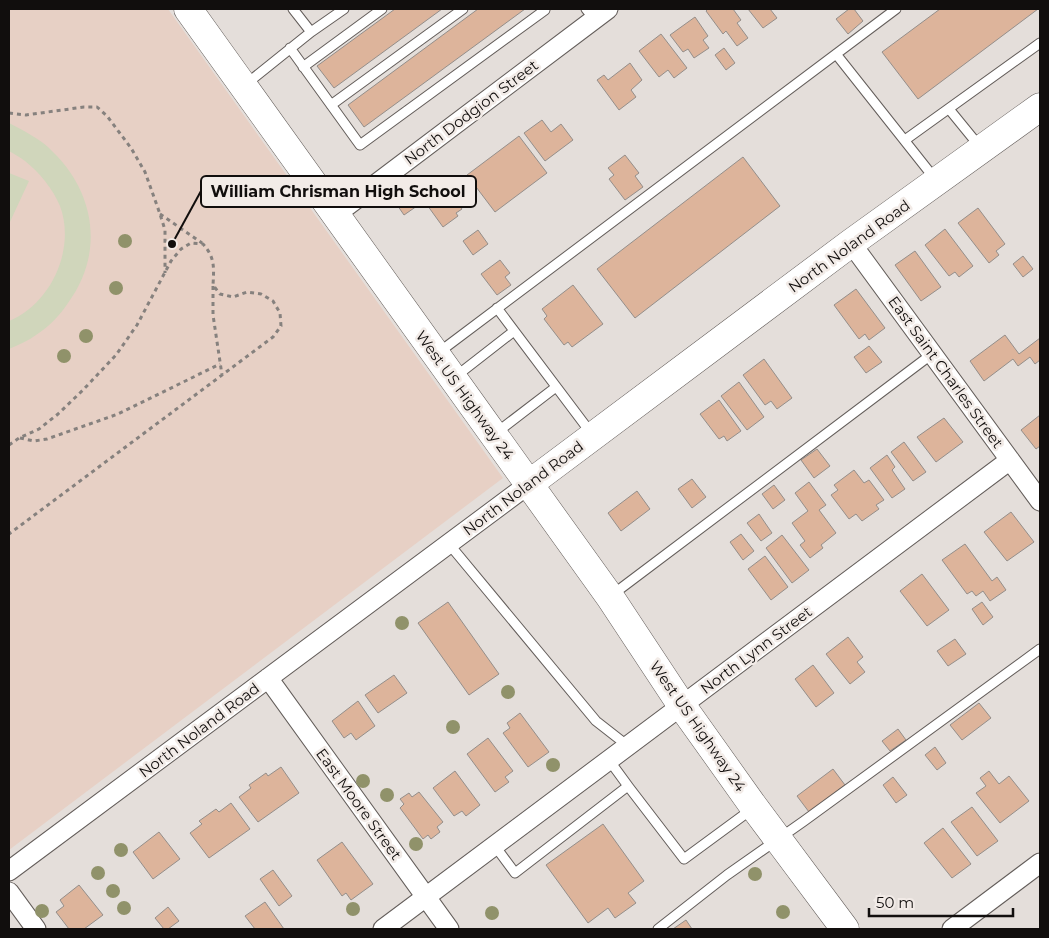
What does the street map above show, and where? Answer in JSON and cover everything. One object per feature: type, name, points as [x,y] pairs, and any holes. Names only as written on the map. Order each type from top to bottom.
[{"type":"main road","name":"West US Highway 24","points":[[188,9],[610,597],[682,706],[754,807],[845,929]]},
{"type":"main road","name":"North Noland Road","points":[[529,484],[851,243],[1040,107]]},
{"type":"street","name":"North Dodgion Street","points":[[335,215],[596,12]]},
{"type":"street","name":"East Saint Charles Street","points":[[851,243],[1040,502]]},
{"type":"street","name":"North Lynn Street","points":[[383,929],[1010,460]]},
{"type":"street","name":"North Noland Road","points":[[9,871],[529,484]]},
{"type":"street","name":"East Moore Street","points":[[268,678],[449,929]]},
{"type":"street","points":[[952,929],[1040,863]]},
{"type":"street","points":[[9,892],[36,929]]},
{"type":"lane","points":[[293,9],[311,32]]},
{"type":"lane","points":[[243,86],[290,48],[344,9]]},
{"type":"lane","points":[[303,67],[382,9]]},
{"type":"lane","points":[[331,105],[463,9]]},
{"type":"lane","points":[[290,48],[360,145],[544,9]]},
{"type":"lane","points":[[436,355],[896,9]]},
{"type":"lane","points":[[905,140],[1040,43]]},
{"type":"lane","points":[[836,54],[937,181]]},
{"type":"lane","points":[[949,109],[982,149]]},
{"type":"lane","points":[[497,308],[593,435]]},
{"type":"lane","points":[[453,379],[514,331]]},
{"type":"lane","points":[[610,597],[932,354]]},
{"type":"lane","points":[[493,434],[556,387]]},
{"type":"lane","points":[[449,544],[596,721],[628,746]]},
{"type":"lane","points":[[658,929],[727,875],[779,840],[1040,649]]},
{"type":"lane","points":[[609,760],[684,859],[754,807]]},
{"type":"lane","points":[[494,846],[515,873],[628,786]]},
{"type":"path","points":[[9,114],[26,115],[97,107],[107,116],[131,148],[145,172],[165,230],[165,274]]},
{"type":"path","points":[[160,214],[203,244],[210,252],[214,265],[213,315],[222,375]]},
{"type":"path","points":[[9,445],[39,428],[58,414],[116,355],[137,325],[172,261],[181,250],[191,243],[203,244]]},
{"type":"path","points":[[9,534],[274,336],[281,326],[280,313],[273,302],[261,294],[247,292],[233,296],[220,294],[213,285]]},
{"type":"path","points":[[19,438],[34,441],[47,439],[118,414],[220,364]]},
{"type":"shaded area","points":[[9,9],[168,9],[503,478],[9,850]]},
{"type":"green space","points":[[9,123],[43,143],[53,152],[79,186],[86,205],[90,225],[90,245],[87,265],[79,284],[61,312],[41,332],[9,349],[9,321],[24,313],[37,302],[48,288],[62,257],[65,240],[64,223],[60,206],[54,193],[35,170],[9,151]]},
{"type":"green space","points":[[9,173],[29,181],[9,224]]},
{"type":"building","points":[[395,9],[442,9],[334,88],[317,66]]},
{"type":"building","points":[[478,9],[525,9],[364,127],[348,105]]},
{"type":"building","points":[[708,9],[733,9],[741,20],[737,23],[748,38],[737,46],[726,31],[723,34],[706,11]]},
{"type":"building","points":[[748,9],[770,9],[777,18],[763,28]]},
{"type":"building","points":[[849,9],[854,9],[863,21],[848,34],[836,19]]},
{"type":"building","points":[[940,9],[1038,9],[918,99],[882,52]]},
{"type":"building","points":[[695,17],[708,36],[703,40],[709,48],[694,58],[688,49],[683,52],[670,35]]},
{"type":"building","points":[[661,34],[687,68],[674,78],[668,70],[659,77],[639,51]]},
{"type":"building","points":[[724,48],[735,63],[726,70],[715,55]]},
{"type":"building","points":[[630,63],[642,80],[631,90],[636,97],[619,110],[597,80],[604,75],[608,80]]},
{"type":"building","points":[[542,120],[551,132],[561,124],[573,140],[545,161],[524,133]]},
{"type":"building","points":[[519,136],[547,173],[495,212],[467,175]]},
{"type":"building","points":[[625,155],[639,173],[635,176],[643,187],[625,200],[609,179],[614,175],[608,168]]},
{"type":"building","points":[[743,157],[780,206],[635,318],[597,269]]},
{"type":"building","points":[[431,181],[437,189],[444,184],[462,209],[456,213],[458,216],[443,227],[417,191]]},
{"type":"building","points":[[406,190],[417,206],[404,215],[393,199]]},
{"type":"building","points":[[978,208],[1005,244],[996,251],[999,255],[989,263],[958,223]]},
{"type":"building","points":[[945,229],[973,266],[959,277],[955,272],[949,276],[925,245]]},
{"type":"building","points":[[478,230],[488,244],[473,255],[463,241]]},
{"type":"building","points":[[915,251],[941,287],[921,301],[895,265]]},
{"type":"building","points":[[1023,256],[1033,269],[1023,277],[1013,264]]},
{"type":"building","points":[[500,260],[510,273],[505,277],[511,285],[497,295],[481,274]]},
{"type":"building","points":[[573,285],[603,324],[572,347],[568,342],[564,345],[544,319],[547,316],[542,309]]},
{"type":"building","points":[[856,289],[885,328],[869,340],[865,334],[859,339],[834,305]]},
{"type":"building","points":[[1005,335],[1019,354],[1040,338],[1040,360],[1035,364],[1030,357],[1018,366],[1013,359],[984,381],[970,361]]},
{"type":"building","points":[[869,346],[882,362],[866,373],[854,357]]},
{"type":"building","points":[[764,359],[792,398],[777,409],[771,401],[765,405],[743,375]]},
{"type":"building","points":[[739,382],[764,417],[747,430],[721,396]]},
{"type":"building","points":[[719,400],[741,431],[727,441],[724,436],[719,439],[700,414]]},
{"type":"building","points":[[1040,415],[1040,446],[1036,449],[1021,430]]},
{"type":"building","points":[[944,418],[963,442],[936,462],[917,437]]},
{"type":"building","points":[[904,442],[926,472],[913,481],[891,452]]},
{"type":"building","points":[[817,449],[830,466],[814,478],[801,460]]},
{"type":"building","points":[[887,455],[895,467],[892,470],[905,489],[892,498],[870,468]]},
{"type":"building","points":[[854,470],[864,483],[869,480],[884,500],[876,505],[879,509],[862,521],[856,514],[849,519],[831,495],[838,490],[834,485]]},
{"type":"building","points":[[692,479],[706,497],[692,508],[678,489]]},
{"type":"building","points":[[809,482],[826,505],[819,510],[836,533],[821,545],[823,548],[810,558],[800,545],[805,541],[792,523],[808,511],[795,493]]},
{"type":"building","points":[[774,485],[785,500],[773,509],[762,494]]},
{"type":"building","points":[[637,491],[650,509],[621,531],[608,513]]},
{"type":"building","points":[[1011,512],[1034,542],[1007,561],[984,532]]},
{"type":"building","points":[[759,514],[772,533],[761,541],[747,523]]},
{"type":"building","points":[[741,534],[754,551],[743,560],[730,542]]},
{"type":"building","points":[[782,535],[809,570],[792,583],[766,548]]},
{"type":"building","points":[[965,544],[992,581],[997,577],[1006,590],[990,601],[983,591],[976,596],[972,591],[967,594],[942,560]]},
{"type":"building","points":[[765,556],[788,587],[771,600],[748,569]]},
{"type":"building","points":[[922,574],[949,610],[927,626],[900,591]]},
{"type":"building","points":[[448,602],[499,674],[469,695],[418,623]]},
{"type":"building","points":[[982,602],[993,617],[983,625],[972,609]]},
{"type":"building","points":[[848,637],[863,657],[857,662],[865,672],[850,684],[826,654]]},
{"type":"building","points":[[955,639],[966,654],[948,666],[937,651]]},
{"type":"building","points":[[813,665],[834,693],[816,707],[795,679]]},
{"type":"building","points":[[394,675],[407,693],[378,713],[365,695]]},
{"type":"building","points":[[358,701],[375,726],[356,740],[351,733],[344,738],[332,721]]},
{"type":"building","points":[[979,703],[991,718],[962,740],[950,725]]},
{"type":"building","points":[[520,713],[549,752],[528,767],[503,733],[510,728],[507,723]]},
{"type":"building","points":[[898,729],[906,740],[890,751],[882,741]]},
{"type":"building","points":[[488,738],[513,771],[505,777],[509,782],[495,792],[467,754]]},
{"type":"building","points":[[935,747],[946,763],[937,770],[925,755]]},
{"type":"building","points":[[281,767],[299,793],[258,822],[239,797],[251,788],[249,785],[266,773],[268,776]]},
{"type":"building","points":[[833,769],[845,785],[809,812],[797,796]]},
{"type":"building","points":[[455,771],[480,805],[466,816],[462,811],[454,816],[433,788]]},
{"type":"building","points":[[989,771],[999,784],[1009,776],[1029,801],[1000,823],[976,793],[986,786],[980,778]]},
{"type":"building","points":[[893,777],[907,795],[896,803],[883,785]]},
{"type":"building","points":[[419,792],[443,822],[437,827],[440,832],[431,839],[428,835],[423,839],[400,808],[404,804],[400,799],[409,793],[412,797]]},
{"type":"building","points":[[231,803],[250,829],[209,858],[190,833],[202,824],[199,821],[216,809],[219,812]]},
{"type":"building","points":[[972,807],[998,841],[977,856],[951,822]]},
{"type":"building","points":[[603,824],[644,881],[628,893],[636,903],[615,918],[608,908],[588,923],[546,865]]},
{"type":"building","points":[[943,828],[971,864],[952,878],[924,843]]},
{"type":"building","points":[[159,832],[180,859],[153,879],[133,852]]},
{"type":"building","points":[[342,842],[373,884],[351,900],[346,893],[342,896],[317,860]]},
{"type":"building","points":[[273,870],[292,896],[279,906],[260,879]]},
{"type":"building","points":[[79,885],[103,915],[84,929],[69,929],[56,912],[64,906],[60,900]]},
{"type":"building","points":[[265,902],[284,929],[255,929],[245,916]]},
{"type":"building","points":[[168,907],[179,921],[168,929],[164,929],[155,918]]},
{"type":"building","points":[[686,920],[692,929],[673,929]]},
{"type":"place","name":"William Chrisman High School","points":[[172,244]]}]
